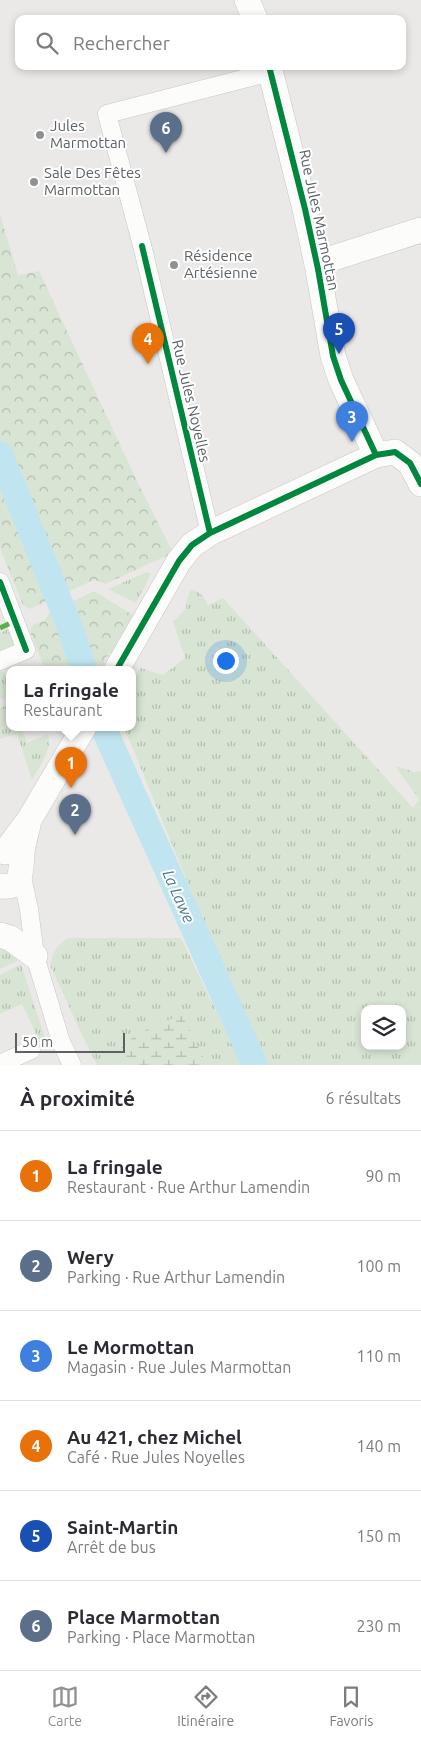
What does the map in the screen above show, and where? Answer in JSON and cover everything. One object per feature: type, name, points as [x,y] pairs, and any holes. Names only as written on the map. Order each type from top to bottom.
[{"type":"street","points":[[247,0],[253,15]]},
{"type":"street","name":"Rue Jules Noyelles","points":[[210,533],[142,246],[107,114],[266,70]]},
{"type":"street","name":"Rue Jules Marmottan","points":[[270,70],[305,209],[323,296],[330,342],[341,380],[376,455]]},
{"type":"street","points":[[305,209],[316,229],[336,245],[344,246],[385,241]]},
{"type":"street","points":[[318,270],[322,262],[327,260],[421,230]]},
{"type":"street","points":[[323,296],[328,279],[341,265],[385,241]]},
{"type":"street","points":[[119,666],[179,561],[192,545],[210,533],[376,455],[394,452],[410,463],[421,484]]},
{"type":"street","points":[[0,582],[26,650],[0,661]]},
{"type":"street","points":[[72,1065],[61,1042],[35,956],[29,910],[6,870],[22,854],[28,820],[82,731]]},
{"type":"street","points":[[0,935],[10,938],[35,956]]},
{"type":"street","points":[[0,1064],[31,1050]]},
{"type":"green space","points":[[0,214],[18,275],[39,271],[138,483],[173,553],[105,584],[94,580],[30,609],[23,605],[0,548]]},
{"type":"green space","points":[[147,572],[151,574],[136,603],[108,589]]},
{"type":"green space","points":[[191,589],[202,595],[208,605],[223,598],[413,808],[419,799],[397,769],[397,766],[414,772],[421,771],[421,1065],[265,1065],[213,945],[126,731],[136,731],[136,675],[141,668],[163,675],[185,658],[173,622],[186,609]]},
{"type":"green space","points":[[94,591],[133,615],[111,656],[109,651],[109,656],[105,657],[104,666],[44,666],[30,630],[33,625],[45,620],[50,612]]},
{"type":"green space","points":[[13,626],[23,651],[0,659],[0,633]]},
{"type":"green space","points":[[0,671],[6,677],[6,698],[0,699]]},
{"type":"green space","points":[[6,706],[6,731],[22,731],[27,743],[48,734],[49,746],[47,752],[32,780],[17,734],[0,739],[0,708]]},
{"type":"green space","points":[[69,938],[181,938],[242,1065],[97,1065],[50,965],[56,949]]},
{"type":"green space","points":[[0,946],[18,957],[19,960],[0,969]]},
{"type":"green space","points":[[21,964],[45,1038],[39,1040],[22,1004],[0,1014],[0,975]]},
{"type":"green space","points":[[182,1015],[207,1065],[125,1065],[118,1051],[135,1035]]},
{"type":"waterway","name":"La Lawe","points":[[0,454],[69,625],[83,666]]},
{"type":"waterway","name":"La Lawe","points":[[105,731],[255,1065]]},
{"type":"marked path","points":[[0,628],[15,621]]},
{"type":"cycle path","points":[[270,70],[305,209],[318,269],[333,356],[341,380],[376,455]]},
{"type":"cycle path","points":[[142,246],[210,533]]},
{"type":"cycle path","points":[[119,666],[179,561],[192,545],[210,533],[376,455],[395,452],[410,463],[421,484]]},
{"type":"cycle path","points":[[0,582],[26,650]]},
{"type":"place","name":"Jules Marmottan","points":[[40,135]]},
{"type":"place","name":"Place Marmottan","points":[[166,153]]},
{"type":"place","name":"Sale Des Fêtes Marmottan","points":[[34,182]]},
{"type":"place","name":"Résidence Artésienne","points":[[174,265]]},
{"type":"place","name":"Saint-Martin","points":[[339,354]]},
{"type":"place","name":"Au 421, chez Michel","points":[[148,364]]},
{"type":"place","name":"Le Mormottan","points":[[352,442]]},
{"type":"place","name":"La fringale","points":[[71,788]]},
{"type":"place","name":"Wery","points":[[75,835]]}]
